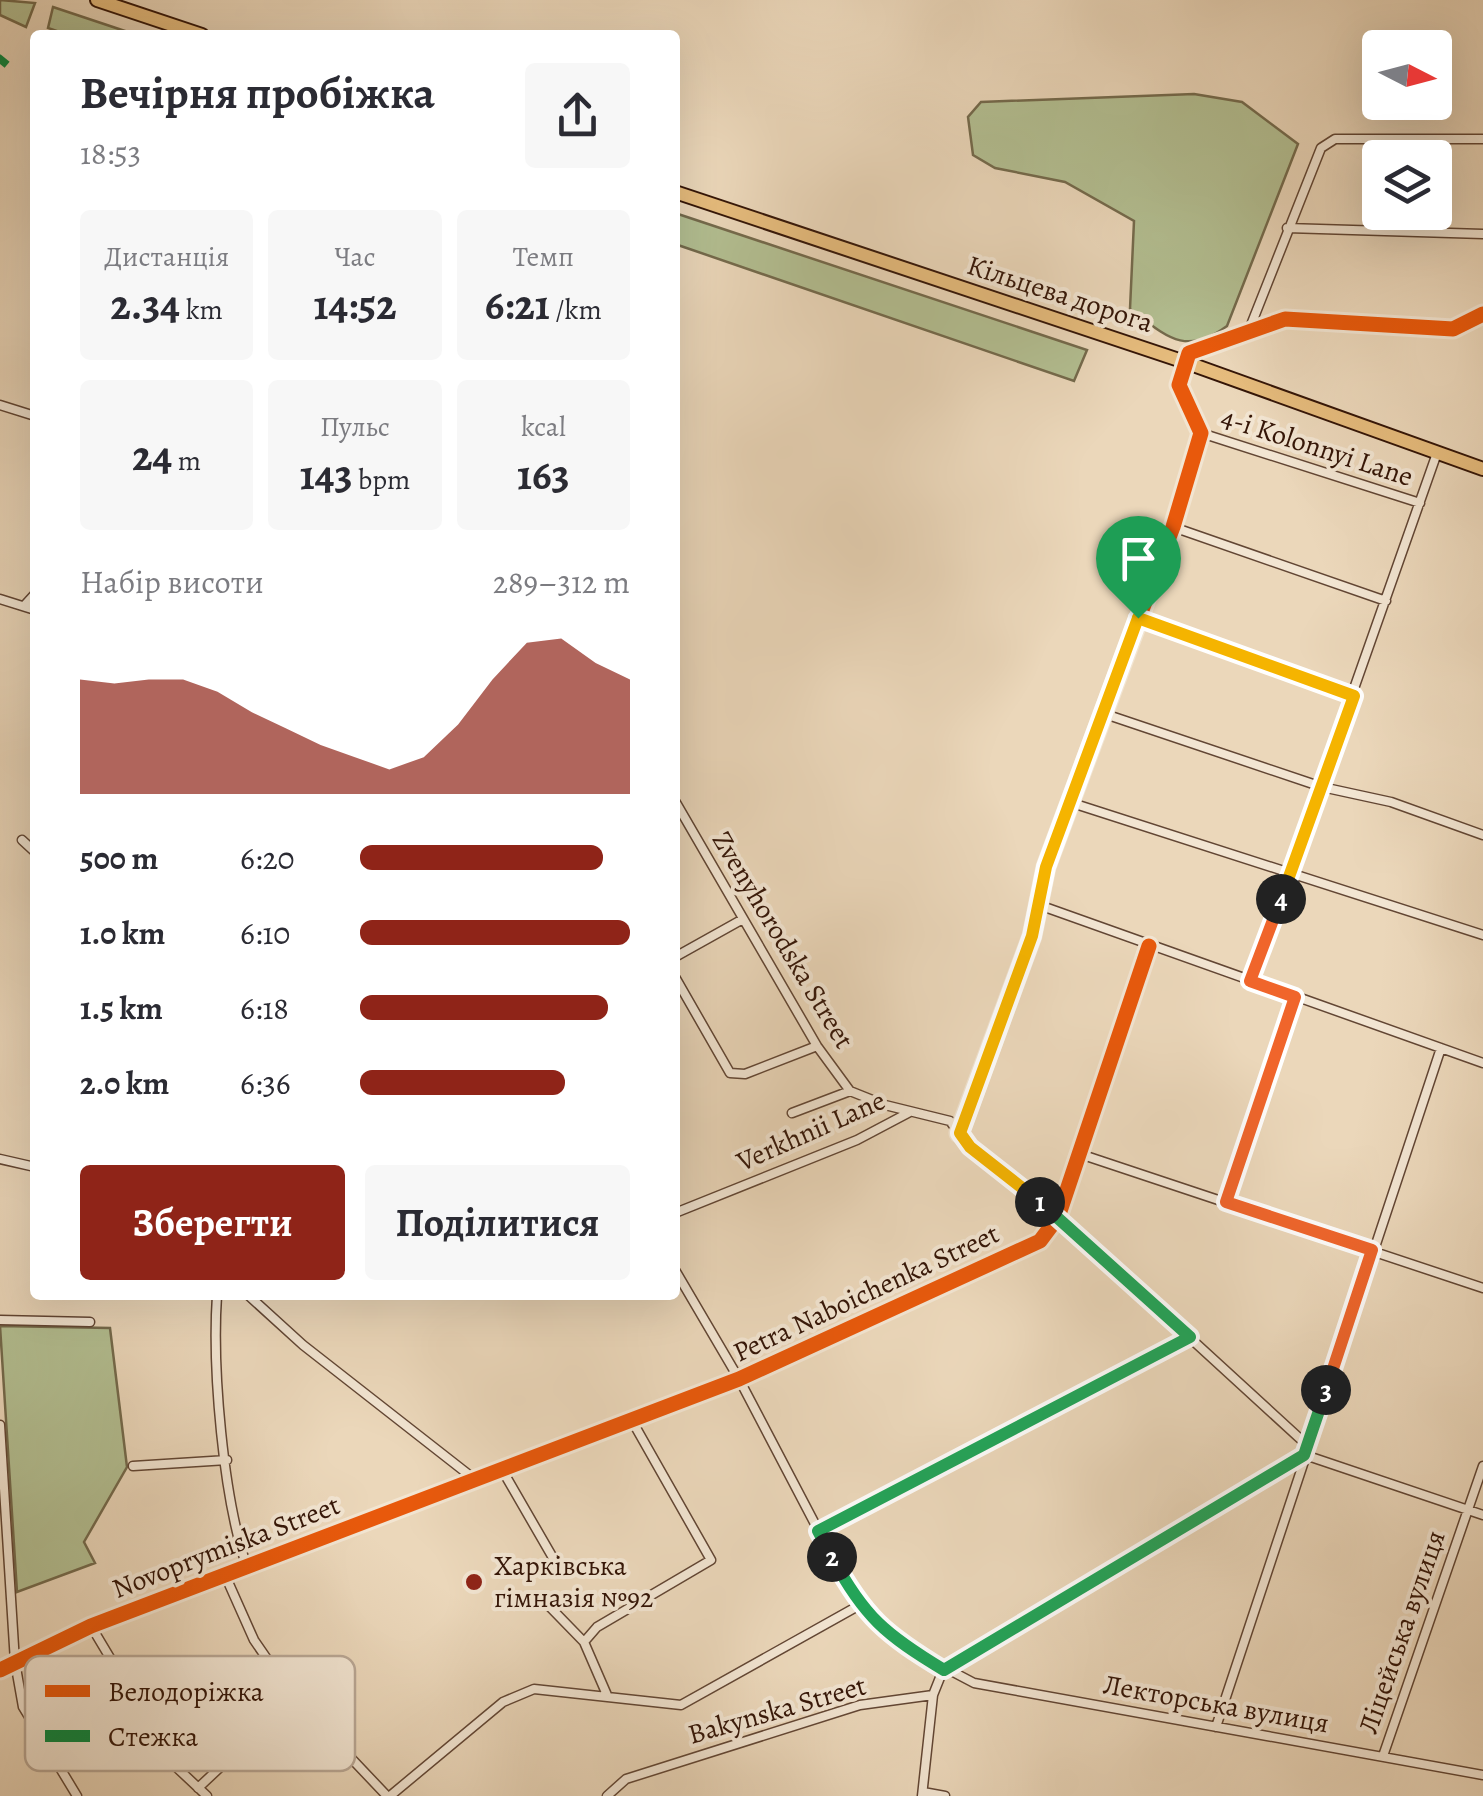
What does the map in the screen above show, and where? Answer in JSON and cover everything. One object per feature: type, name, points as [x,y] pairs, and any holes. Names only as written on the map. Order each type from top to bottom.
[{"type":"highway","points":[[97,0],[187,30]]},
{"type":"highway","name":"Кільцева дорога","points":[[680,194],[1185,362],[1483,469]]},
{"type":"street","points":[[1246,335],[1321,148],[1335,139],[1483,139]]},
{"type":"street","points":[[1286,228],[1483,234]]},
{"type":"street","points":[[960,1133],[1032,936],[1069,802],[1106,714],[1173,527],[1200,434],[1179,385],[1189,353],[1285,319],[1453,330],[1483,314]]},
{"type":"street","points":[[0,406],[30,415]]},
{"type":"street","name":"4-i Kolonnyi Lane","points":[[1200,434],[1420,503]]},
{"type":"street","points":[[1250,981],[1322,787],[1437,453]]},
{"type":"street","points":[[1173,527],[1386,602]]},
{"type":"street","points":[[0,599],[30,608]]},
{"type":"street","points":[[24,606],[30,599]]},
{"type":"street","points":[[1138,618],[1354,696]]},
{"type":"street","points":[[1106,714],[1322,787],[1391,802],[1483,835]]},
{"type":"street","points":[[1069,802],[1483,935]]},
{"type":"street","name":"Zvenyhorodska Street","points":[[680,810],[816,1046],[850,1091],[950,1121],[970,1147],[1058,1216],[1306,1451]]},
{"type":"street","points":[[22,840],[30,847]]},
{"type":"street","points":[[1038,906],[1483,1062]]},
{"type":"street","points":[[680,955],[743,919]]},
{"type":"street","name":"Petra Naboichenka Street","points":[[474,1478],[739,1379],[1040,1241],[1058,1216],[1149,946]]},
{"type":"street","points":[[680,986],[730,1073],[745,1074],[816,1046]]},
{"type":"street","points":[[1226,1202],[1295,997]]},
{"type":"street","points":[[1216,1726],[1442,1048]]},
{"type":"street","points":[[792,1112],[850,1091]]},
{"type":"street","name":"Verkhnii Lane","points":[[680,1211],[857,1140],[910,1112]]},
{"type":"street","points":[[1080,1154],[1483,1288]]},
{"type":"street","points":[[0,1159],[30,1166]]},
{"type":"street","name":"Лекторська вулиця","points":[[680,1279],[739,1379],[858,1606],[900,1644],[974,1683],[1483,1775]]},
{"type":"street","points":[[217,1300],[215,1332],[233,1528],[246,1567]]},
{"type":"street","points":[[254,1300],[304,1345],[474,1478]]},
{"type":"street","points":[[0,1320],[90,1322]]},
{"type":"street","points":[[818,1531],[1190,1337]]},
{"type":"street","points":[[584,1642],[597,1627],[710,1560],[631,1419]]},
{"type":"street","points":[[0,1424],[15,1662],[25,1709]]},
{"type":"street","points":[[1306,1451],[1483,1515]]},
{"type":"street","points":[[945,1796],[922,1794],[934,1695],[944,1670],[1306,1451]]},
{"type":"street","points":[[133,1466],[227,1460]]},
{"type":"street","name":"Ліцейська вулиця","points":[[1383,1756],[1483,1466]]},
{"type":"street","points":[[501,1468],[560,1570]]},
{"type":"street","name":"Novoprymiska Street","points":[[28,1656],[91,1626],[474,1478]]},
{"type":"street","points":[[225,1575],[265,1656]]},
{"type":"street","points":[[548,1606],[584,1642],[607,1695]]},
{"type":"street","points":[[355,1762],[388,1796],[504,1702],[534,1689],[681,1705],[858,1606]]},
{"type":"street","points":[[91,1626],[109,1656]]},
{"type":"street","name":"Novoprymiska Street","points":[[0,1670],[25,1657]]},
{"type":"street","name":"Bakynska Street","points":[[607,1796],[626,1779],[860,1705],[934,1695]]},
{"type":"street","points":[[62,1771],[77,1796]]},
{"type":"street","points":[[180,1771],[207,1796]]},
{"type":"street","points":[[198,1788],[216,1771]]},
{"type":"green space","points":[[0,0],[35,3],[26,27],[0,15]]},
{"type":"green space","points":[[53,7],[122,30],[54,30],[48,28]]},
{"type":"green space","points":[[1194,94],[1242,102],[1298,144],[1227,326],[1199,340],[1187,341],[1165,334],[1130,309],[1134,221],[1065,182],[995,168],[973,155],[968,117],[981,102]]},
{"type":"green space","points":[[680,215],[1087,350],[1074,381],[680,246]]},
{"type":"green space","points":[[0,1326],[110,1328],[127,1467],[84,1542],[95,1563],[17,1592]]},
{"type":"marked path","points":[[0,64],[5,58]]},
{"type":"cycle path","points":[[959,1133],[1032,936],[1046,867],[1173,527],[1201,433],[1179,385],[1189,353],[1285,319],[1453,329],[1483,314]]},
{"type":"cycle path","points":[[29,1656],[91,1626],[739,1379],[1040,1241],[1058,1217],[1149,946]]},
{"type":"cycle path","points":[[0,1670],[25,1658]]},
{"type":"place","name":"Харківська гімназія №92","points":[[474,1582]]},
{"type":"route","points":[[1138,618],[1354,696],[1250,981],[1295,997],[1226,1202],[1372,1250],[1304,1455],[944,1670],[900,1644],[858,1606],[818,1531],[1190,1337],[1058,1216],[970,1147],[960,1133],[1032,936],[1046,867],[1080,771],[1106,714],[1138,618]]}]
